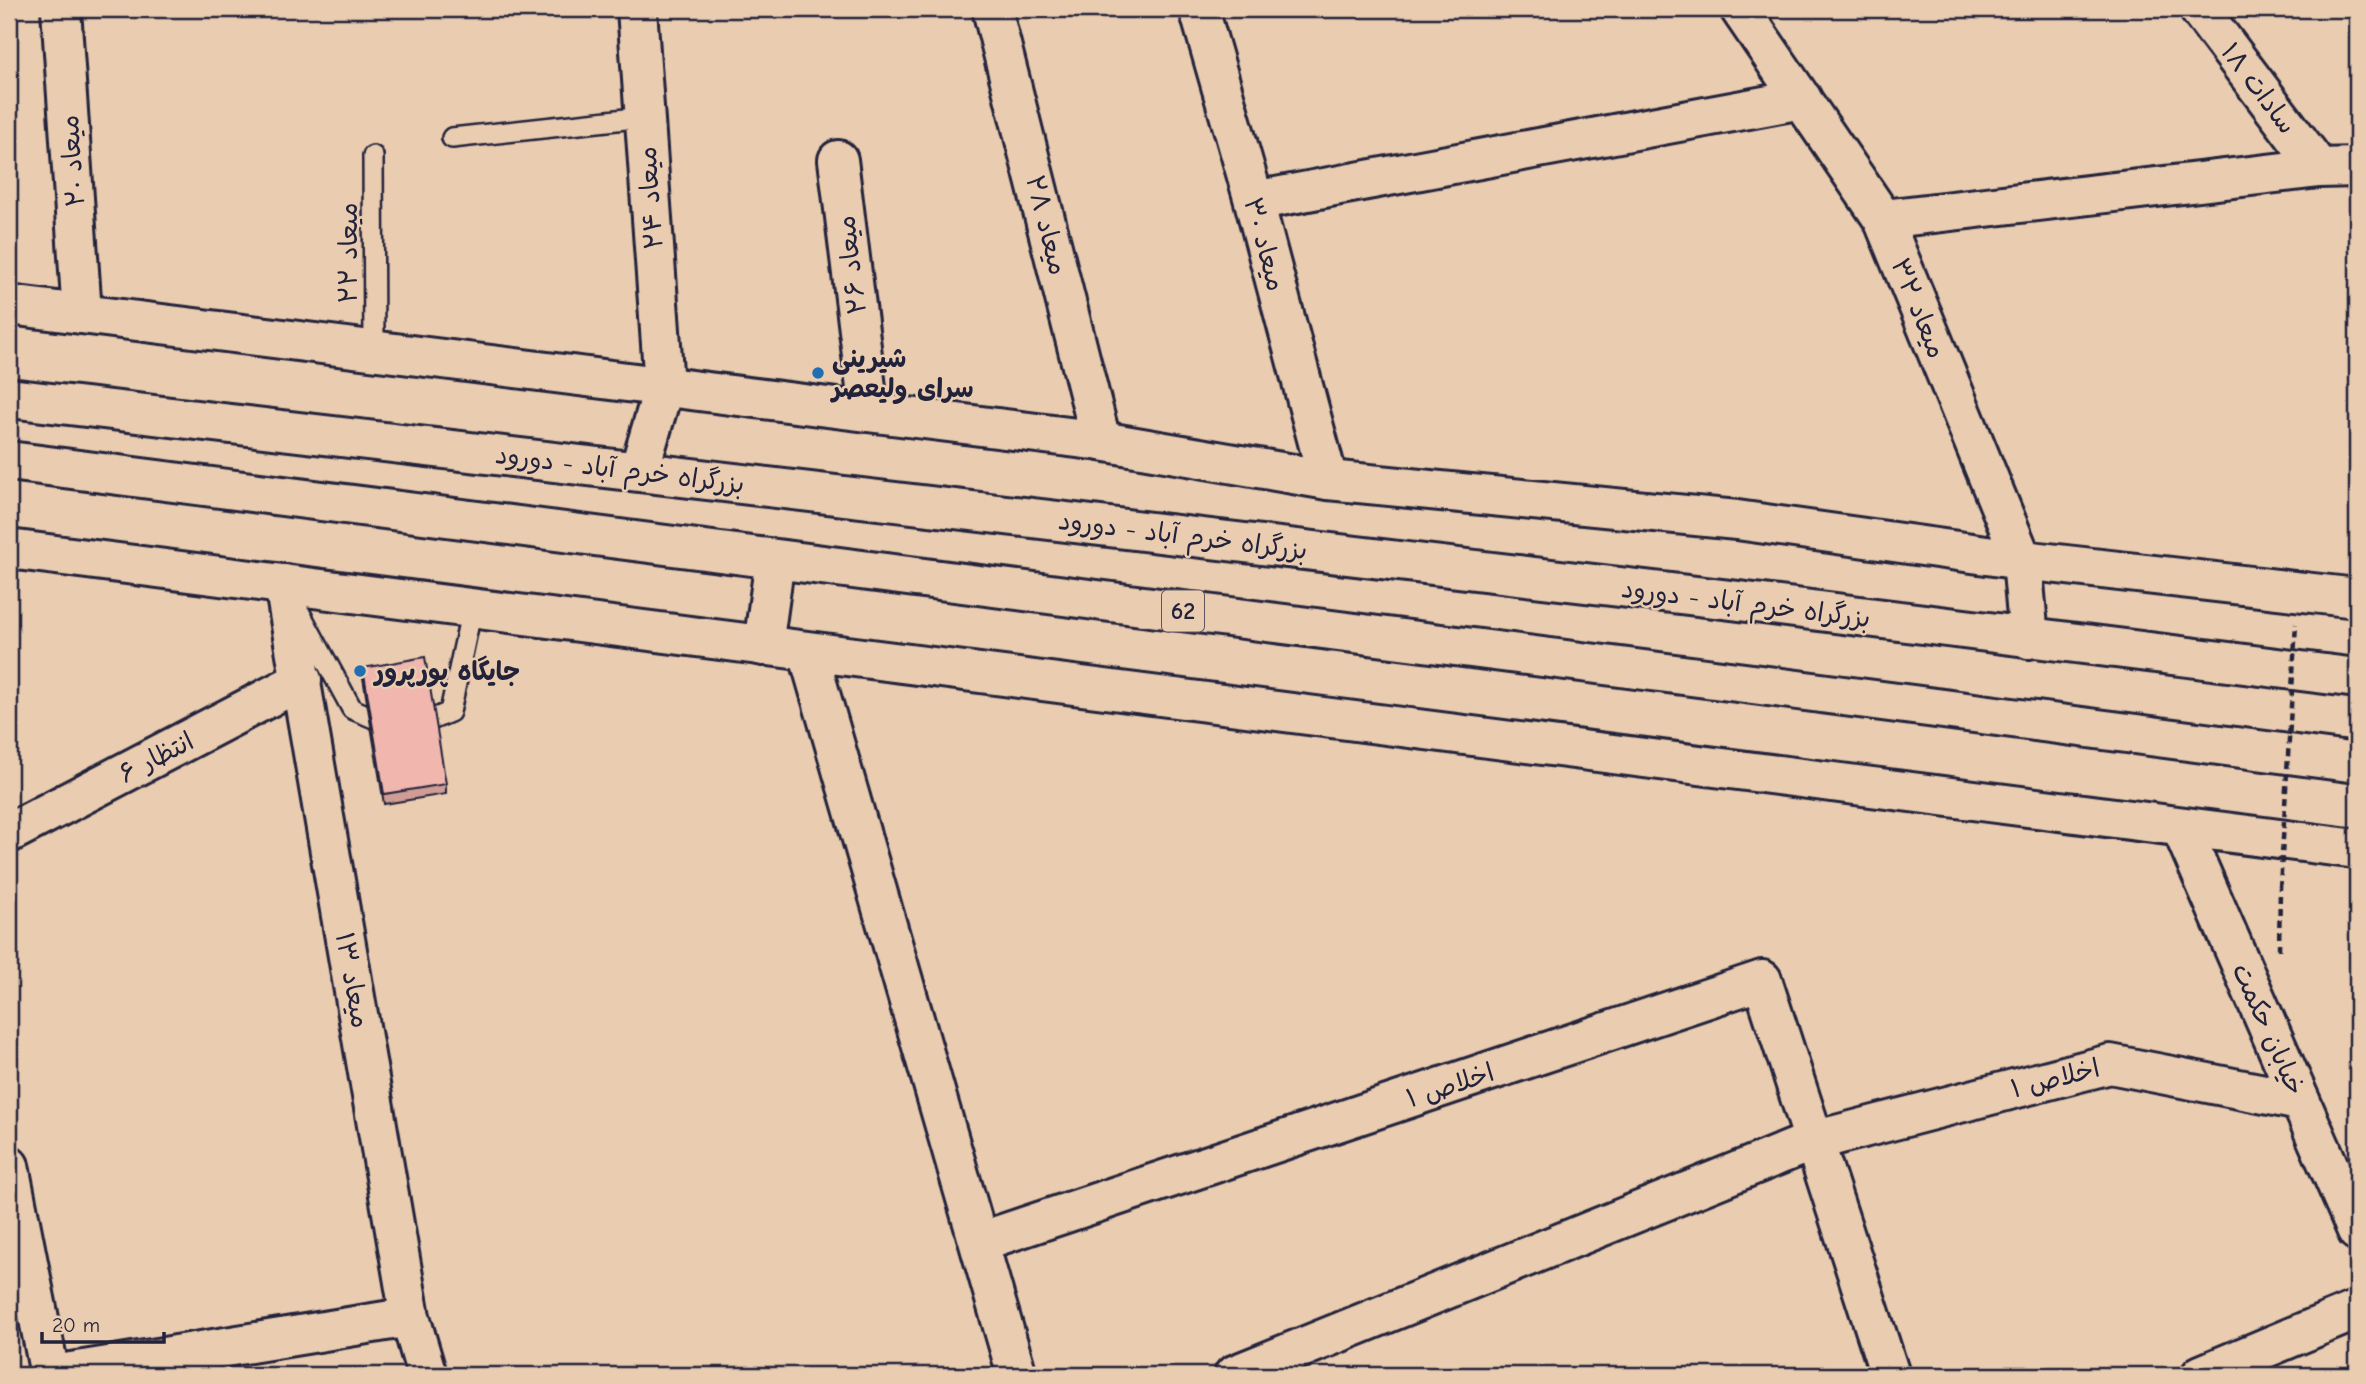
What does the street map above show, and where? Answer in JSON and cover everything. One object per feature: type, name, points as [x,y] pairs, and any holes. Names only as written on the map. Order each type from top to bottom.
[{"type":"main road","name":"میعاد ۲۰","points":[[61,9],[82,314]]},
{"type":"main road","name":"میعاد ۲۴","points":[[636,9],[664,386]]},
{"type":"main road","name":"میعاد ۲۸","points":[[992,9],[1101,441]]},
{"type":"main road","name":"میعاد ۳۰","points":[[1199,9],[1254,201],[1328,480]]},
{"type":"main road","name":"میعاد ۳۲","points":[[1740,9],[1883,219],[2022,560],[2029,639]]},
{"type":"main road","name":"سادات ۱۸","points":[[2199,9],[2319,168]]},
{"type":"main road","points":[[1254,201],[1802,99]]},
{"type":"main road","name":"میعاد ۲۶","points":[[838,160],[869,412]]},
{"type":"main road","points":[[1883,219],[2319,168],[2357,167]]},
{"type":"main road","points":[[9,305],[1101,441],[1328,480],[1737,520],[2022,560],[2357,598]]},
{"type":"main road","points":[[639,471],[664,386]]},
{"type":"main road","name":"بزرگراه خرم آباد - دورود","points":[[9,398],[1731,600],[2357,678]]},
{"type":"main road","name":"62","points":[[9,461],[2357,763]]},
{"type":"main road","points":[[9,549],[2357,849]]},
{"type":"main road","points":[[763,646],[775,559]]},
{"type":"main road","name":"میعاد ۱۳","points":[[284,584],[410,1317],[426,1375]]},
{"type":"main road","points":[[808,652],[1017,1375]]},
{"type":"main road","name":"انتظار ۶","points":[[9,833],[302,680]]},
{"type":"main road","name":"خیابان حکمت","points":[[2181,827],[2300,1101],[2348,1185],[2357,1231]]},
{"type":"main road","name":"اخلاص ۱","points":[[979,1242],[1762,981],[1813,1141]]},
{"type":"main road","name":"اخلاص ۱","points":[[1234,1375],[1813,1141],[2110,1064],[2300,1101]]},
{"type":"main road","points":[[1813,1141],[1890,1375]]},
{"type":"main road","points":[[9,1166],[52,1375],[410,1317]]},
{"type":"main road","points":[[2201,1375],[2357,1310]]},
{"type":"lane","points":[[452,138],[644,117]]},
{"type":"lane","name":"میعاد ۲۲","points":[[373,156],[374,351]]},
{"type":"lane","points":[[284,584],[352,709],[405,731],[450,712],[472,608]]},
{"type":"path","points":[[2280,949],[2280,888],[2296,624]]},
{"type":"building","points":[[425,657],[446,784],[384,794],[363,668]]},
{"type":"place","name":"شیرینی سرای ولیعصر","points":[[818,373]]},
{"type":"place","name":"جایگاه پورپرور","points":[[360,671]]}]
